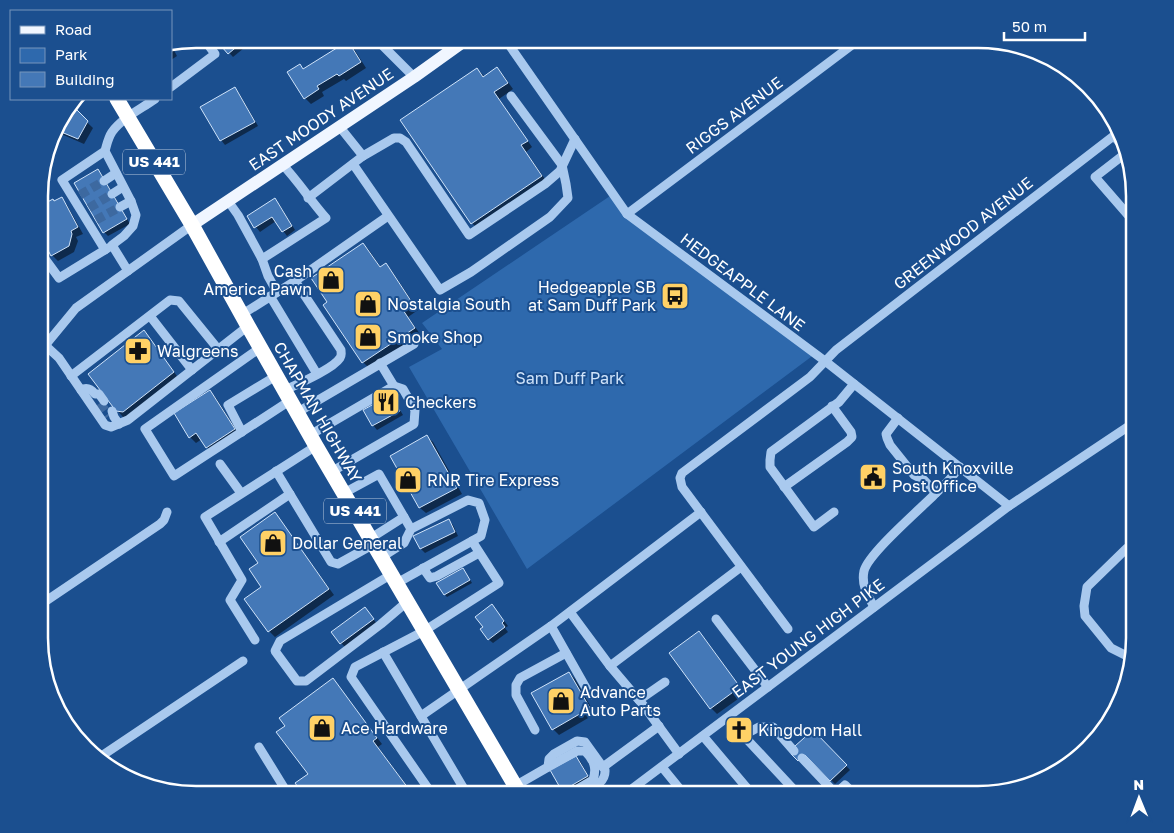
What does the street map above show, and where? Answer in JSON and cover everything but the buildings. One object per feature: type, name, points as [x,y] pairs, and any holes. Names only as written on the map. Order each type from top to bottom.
[{"type":"highway","name":"CHAPMAN HIGHWAY","points":[[118,100],[192,225],[313,440],[460,690],[510,785]]},
{"type":"main road","name":"EAST MOODY AVENUE","points":[[192,225],[455,47]]},
{"type":"street","points":[[172,86],[215,54],[210,47]]},
{"type":"street","points":[[384,47],[414,77]]},
{"type":"street","name":"HEDGEAPPLE LANE","points":[[511,47],[627,214],[825,361],[1009,506]]},
{"type":"street","name":"RIGGS AVENUE","points":[[627,214],[848,48]]},
{"type":"street","points":[[352,164],[440,290],[471,272],[550,216],[568,198],[562,165],[511,96]]},
{"type":"street","points":[[47,262],[59,278],[108,248],[124,236],[133,226],[136,215],[131,201],[105,151],[107,141],[112,132],[128,117],[154,100]]},
{"type":"street","points":[[339,126],[363,156]]},
{"type":"street","name":"GREENWOOD AVENUE","points":[[700,512],[682,487],[680,478],[682,473],[810,376],[836,350],[1114,136]]},
{"type":"street","points":[[308,198],[363,156],[394,138],[400,138],[406,142],[469,235],[545,184],[560,171],[574,139]]},
{"type":"street","points":[[105,151],[62,180],[77,197],[108,248],[128,271]]},
{"type":"street","points":[[1121,157],[1095,176],[1126,212]]},
{"type":"street","points":[[262,260],[326,218],[282,164]]},
{"type":"street","points":[[104,181],[116,173]]},
{"type":"street","points":[[112,194],[123,187]]},
{"type":"street","points":[[120,207],[131,201]]},
{"type":"street","points":[[228,201],[238,215],[262,260],[274,294],[316,374]]},
{"type":"street","points":[[47,347],[59,358],[104,425],[111,427],[114,417],[128,420],[218,349],[274,294],[388,216]]},
{"type":"street","points":[[47,344],[76,308],[192,225]]},
{"type":"street","points":[[291,401],[316,374],[327,369],[341,356],[341,350],[295,281]]},
{"type":"street","points":[[71,376],[170,300],[179,301],[218,349]]},
{"type":"street","points":[[150,316],[192,370]]},
{"type":"street","points":[[260,348],[146,429],[174,476],[291,401],[380,363],[414,344]]},
{"type":"street","points":[[332,472],[414,424],[415,410],[403,389],[394,386],[380,363]]},
{"type":"street","points":[[242,432],[228,405],[276,376]]},
{"type":"street","points":[[834,512],[814,527],[770,467],[771,452],[839,402],[854,384]]},
{"type":"street","points":[[255,640],[230,600],[242,580],[204,517],[276,471],[313,440],[394,386]]},
{"type":"street","points":[[81,390],[85,388],[91,389],[95,394],[99,394],[102,402]]},
{"type":"street","points":[[784,486],[852,437],[851,432],[832,406]]},
{"type":"street","points":[[898,418],[886,434],[886,438],[914,475],[924,480],[936,493]]},
{"type":"street","name":"EAST YOUNG HIGH PIKE","points":[[637,786],[1009,506],[1126,428]]},
{"type":"street","points":[[220,464],[242,493]]},
{"type":"street","points":[[874,607],[863,580],[867,564],[885,543],[960,468]]},
{"type":"street","points":[[276,471],[331,562],[338,564],[404,517]]},
{"type":"street","points":[[344,493],[379,474],[411,529]]},
{"type":"street","points":[[220,542],[290,494]]},
{"type":"street","points":[[382,557],[404,543],[411,529],[468,500],[479,504],[485,520],[481,536],[423,568],[394,578],[280,641],[276,651],[297,681],[306,681],[408,601]]},
{"type":"street","points":[[48,600],[160,524],[167,512]]},
{"type":"street","points":[[421,716],[551,626],[700,512],[788,629]]},
{"type":"street","points":[[426,785],[351,676],[354,667],[424,631],[499,583],[472,541]]},
{"type":"street","points":[[1125,655],[1111,648],[1085,616],[1084,606],[1087,587],[1126,549]]},
{"type":"street","points":[[423,568],[430,578],[479,553]]},
{"type":"street","points":[[610,666],[741,566]]},
{"type":"street","points":[[570,612],[679,754]]},
{"type":"street","points":[[716,619],[768,687]]},
{"type":"street","points":[[551,626],[590,695]]},
{"type":"street","points":[[383,652],[462,785]]},
{"type":"street","points":[[535,730],[516,695],[516,686],[520,678],[566,653]]},
{"type":"street","points":[[104,754],[244,661]]},
{"type":"street","points":[[639,700],[664,682]]},
{"type":"street","points":[[727,718],[790,786]]},
{"type":"street","points":[[603,767],[659,726]]},
{"type":"street","points":[[744,735],[759,727],[773,727],[794,751]]},
{"type":"street","points":[[703,736],[745,786]]},
{"type":"street","points":[[548,767],[549,759],[554,754],[577,741],[585,742],[605,770],[602,782],[596,786]]},
{"type":"street","points":[[259,747],[283,785]]},
{"type":"street","points":[[521,785],[548,767],[577,751],[585,751],[591,758],[595,774],[593,780],[584,786]]},
{"type":"street","points":[[802,758],[827,786]]},
{"type":"street","points":[[662,767],[677,786]]},
{"type":"green space","name":"Sam Duff Park","points":[[613,194],[627,214],[815,354],[527,569],[409,367],[442,349],[422,323]]},
{"type":"tunnel","points":[[80,195],[104,181]]},
{"type":"tunnel","points":[[89,208],[112,194]]},
{"type":"tunnel","points":[[96,220],[120,207]]},
{"type":"tunnel","points":[[100,403],[109,416]]},
{"type":"place","name":"Cash America Pawn","points":[[331,280]]},
{"type":"place","name":"Hedgeapple SB at Sam Duff Park","points":[[675,296]]},
{"type":"place","name":"Nostalgia South","points":[[368,304]]},
{"type":"place","name":"Smoke Shop","points":[[368,337]]},
{"type":"place","name":"Walgreens","points":[[138,351]]},
{"type":"place","name":"Checkers","points":[[386,402]]},
{"type":"place","name":"South Knoxville Post Office","points":[[873,477]]},
{"type":"place","name":"RNR Tire Express","points":[[408,480]]},
{"type":"place","name":"Dollar General","points":[[273,543]]},
{"type":"place","name":"Advance Auto Parts","points":[[561,701]]},
{"type":"place","name":"Ace Hardware","points":[[322,728]]},
{"type":"place","name":"Kingdom Hall","points":[[739,730]]}]
